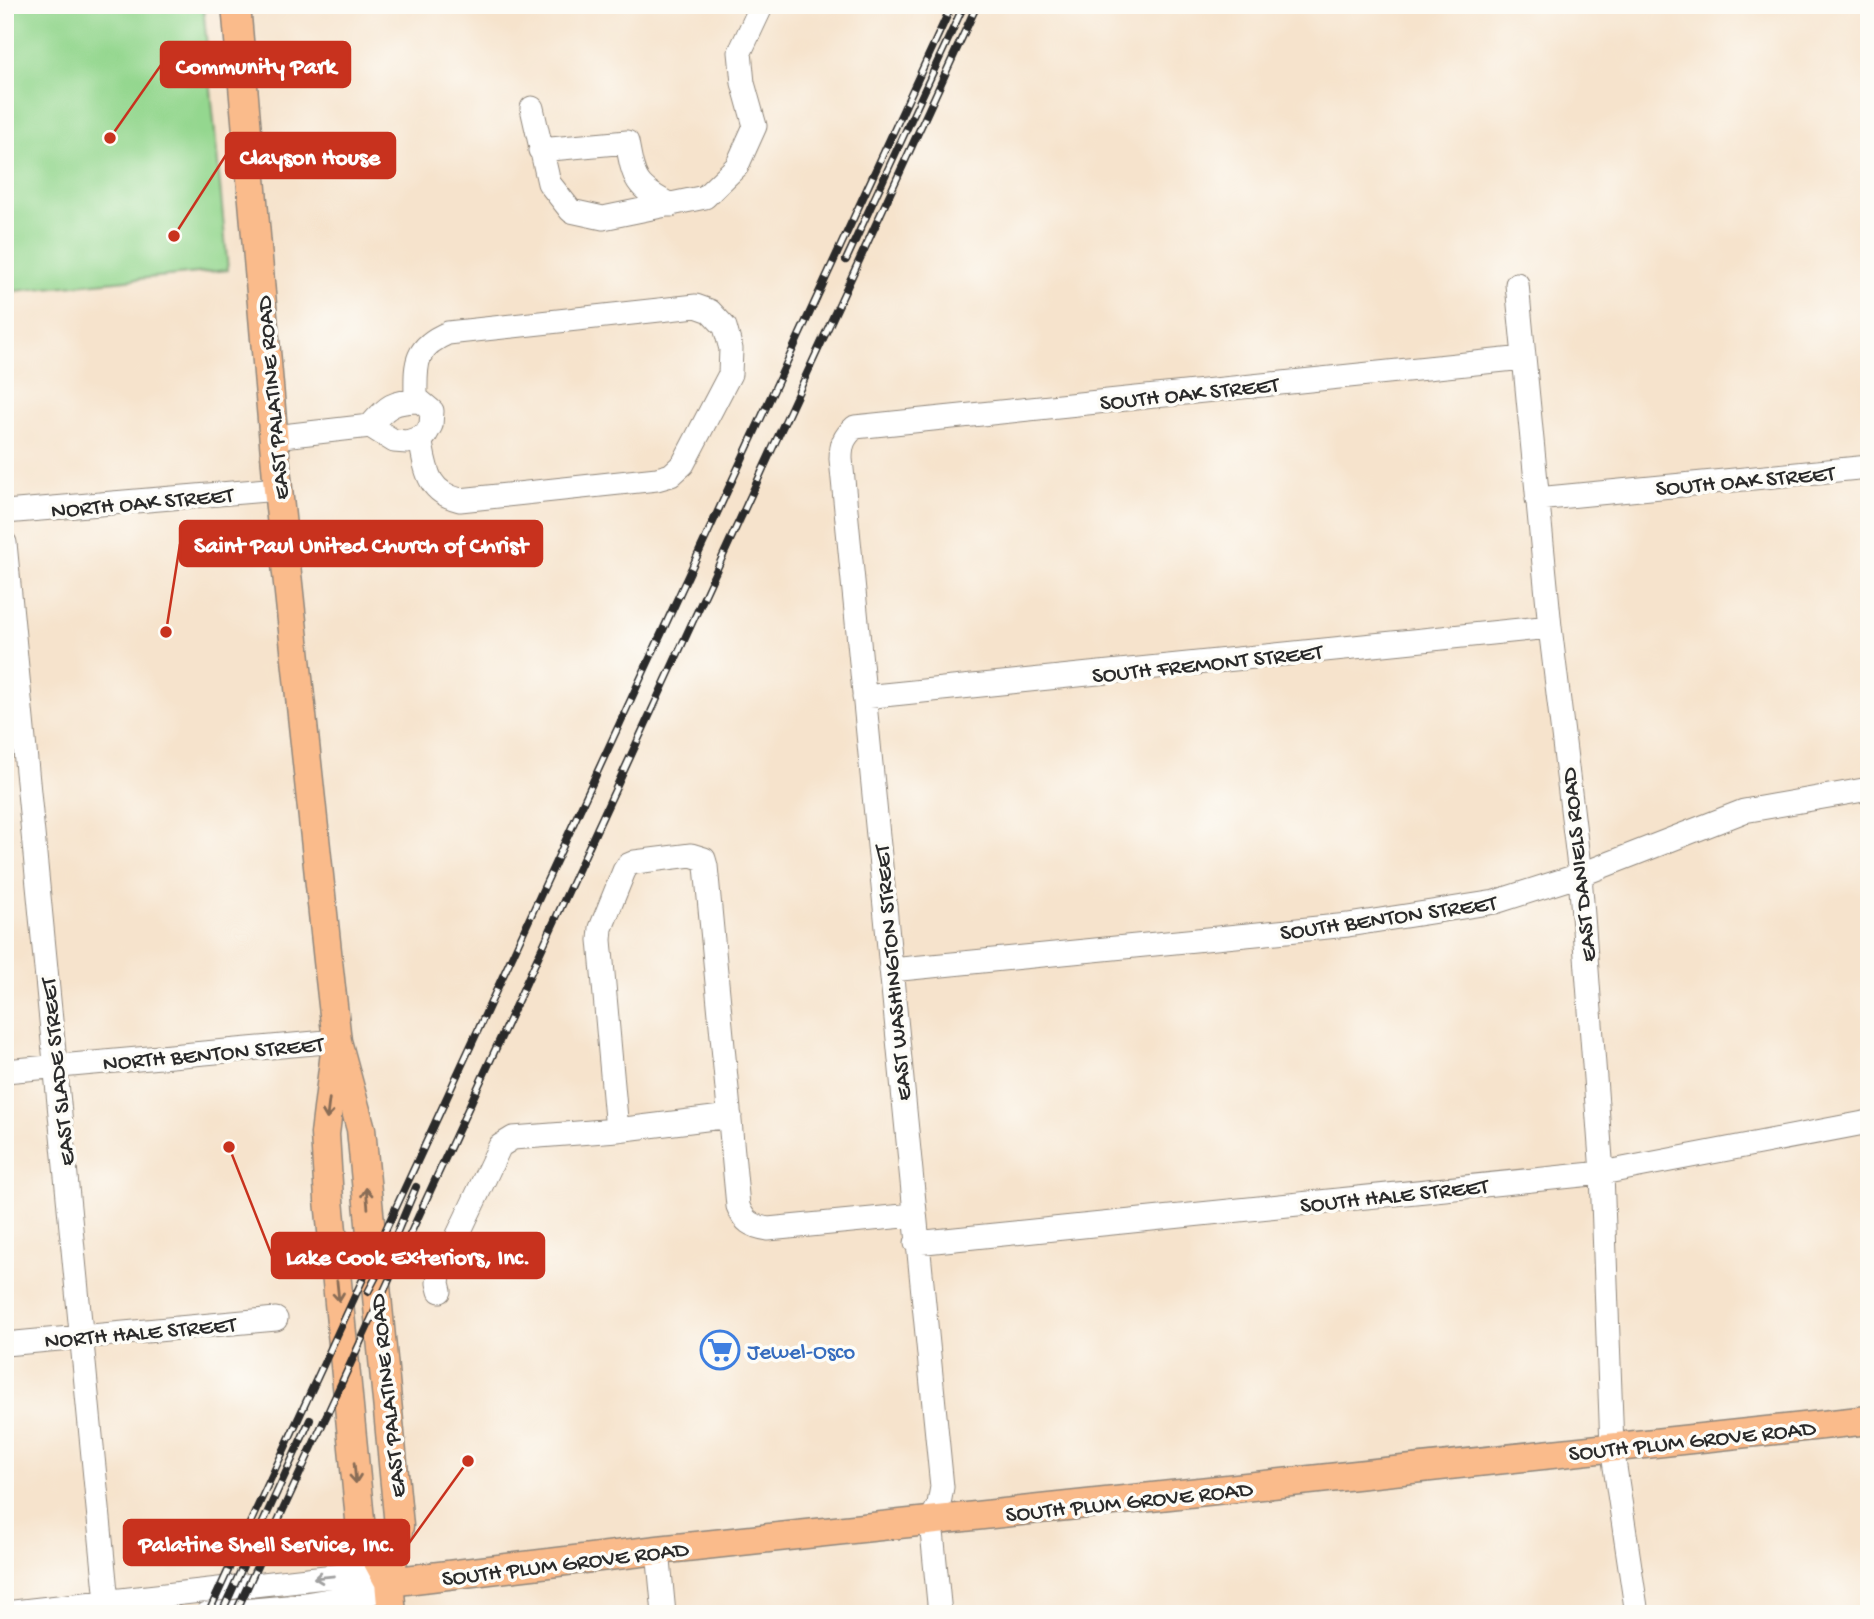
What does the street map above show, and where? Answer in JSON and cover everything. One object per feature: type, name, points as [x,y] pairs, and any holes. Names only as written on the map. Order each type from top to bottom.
[{"type":"main road","name":"EAST PALATINE ROAD","points":[[236,5],[278,489],[337,1041],[361,1129],[398,1525],[389,1582]]},
{"type":"main road","name":"EAST PALATINE ROAD","points":[[337,1041],[325,1134],[359,1516],[361,1530],[389,1582]]},
{"type":"main road","name":"SOUTH PLUM GROVE ROAD","points":[[389,1582],[659,1550],[1869,1420]]},
{"type":"main road","points":[[389,1582],[392,1614]]},
{"type":"street","points":[[532,108],[549,183],[571,211],[603,218],[705,197],[737,166],[755,126],[743,83],[740,52],[762,5]]},
{"type":"street","points":[[540,150],[627,142],[633,174],[647,193],[671,205]]},
{"type":"street","name":"EAST DANIELS ROAD","points":[[1517,284],[1550,627],[1580,875],[1602,1173],[1612,1447],[1637,1614]]},
{"type":"street","points":[[415,401],[416,362],[424,347],[448,333],[696,306],[710,311],[726,327],[731,349],[730,374],[683,464],[671,475],[657,479],[460,500],[445,496],[431,482],[420,438]]},
{"type":"street","name":"SOUTH OAK STREET","points":[[855,427],[1524,358]]},
{"type":"street","points":[[274,437],[370,426],[394,441],[407,442],[425,436],[431,425],[432,411],[420,401],[404,400],[387,407],[370,426]]},
{"type":"street","name":"EAST WASHINGTON STREET","points":[[855,427],[845,436],[841,459],[942,1487],[939,1504],[931,1521]]},
{"type":"street","name":"SOUTH OAK STREET","points":[[1537,499],[1869,467]]},
{"type":"street","name":"NORTH OAK STREET","points":[[5,512],[278,489]]},
{"type":"street","name":"EAST SLADE STREET","points":[[5,543],[107,1602]]},
{"type":"street","name":"SOUTH FREMONT STREET","points":[[864,697],[1550,627]]},
{"type":"street","name":"SOUTH BENTON STREET","points":[[891,970],[1398,918],[1495,902],[1580,875],[1744,811],[1869,789]]},
{"type":"street","points":[[617,1130],[601,928],[628,865],[691,855],[704,859],[738,1206],[743,1218],[752,1226],[768,1229],[914,1215]]},
{"type":"street","name":"NORTH BENTON STREET","points":[[5,1070],[337,1041]]},
{"type":"street","points":[[440,1291],[439,1275],[500,1146],[513,1138],[617,1130],[730,1116]]},
{"type":"street","name":"SOUTH HALE STREET","points":[[916,1243],[1602,1173],[1869,1122]]},
{"type":"street","name":"NORTH HALE STREET","points":[[5,1344],[276,1319]]},
{"type":"street","points":[[931,1521],[940,1614]]},
{"type":"street","points":[[659,1550],[664,1614]]},
{"type":"street","points":[[5,1613],[370,1572],[389,1582],[372,1593],[285,1610],[207,1614]]},
{"type":"green space","points":[[5,5],[203,5],[228,270],[5,292]]},
{"type":"railway","points":[[208,1614],[952,5]]},
{"type":"railway","points":[[846,260],[964,5]]},
{"type":"railway","points":[[235,1614],[977,5]]},
{"type":"railway","points":[[368,1292],[388,1254],[416,1187]]},
{"type":"railway","points":[[221,1614],[310,1420]]},
{"type":"place","name":"Community Park","points":[[110,138]]},
{"type":"place","name":"Clayson House","points":[[174,236]]},
{"type":"place","name":"Saint Paul United Church of Christ","points":[[166,632]]},
{"type":"place","name":"Lake Cook Exteriors, Inc.","points":[[229,1147]]},
{"type":"place","name":"Jewel-Osco","points":[[720,1350]]},
{"type":"place","name":"Palatine Shell Service, Inc.","points":[[468,1461]]}]
